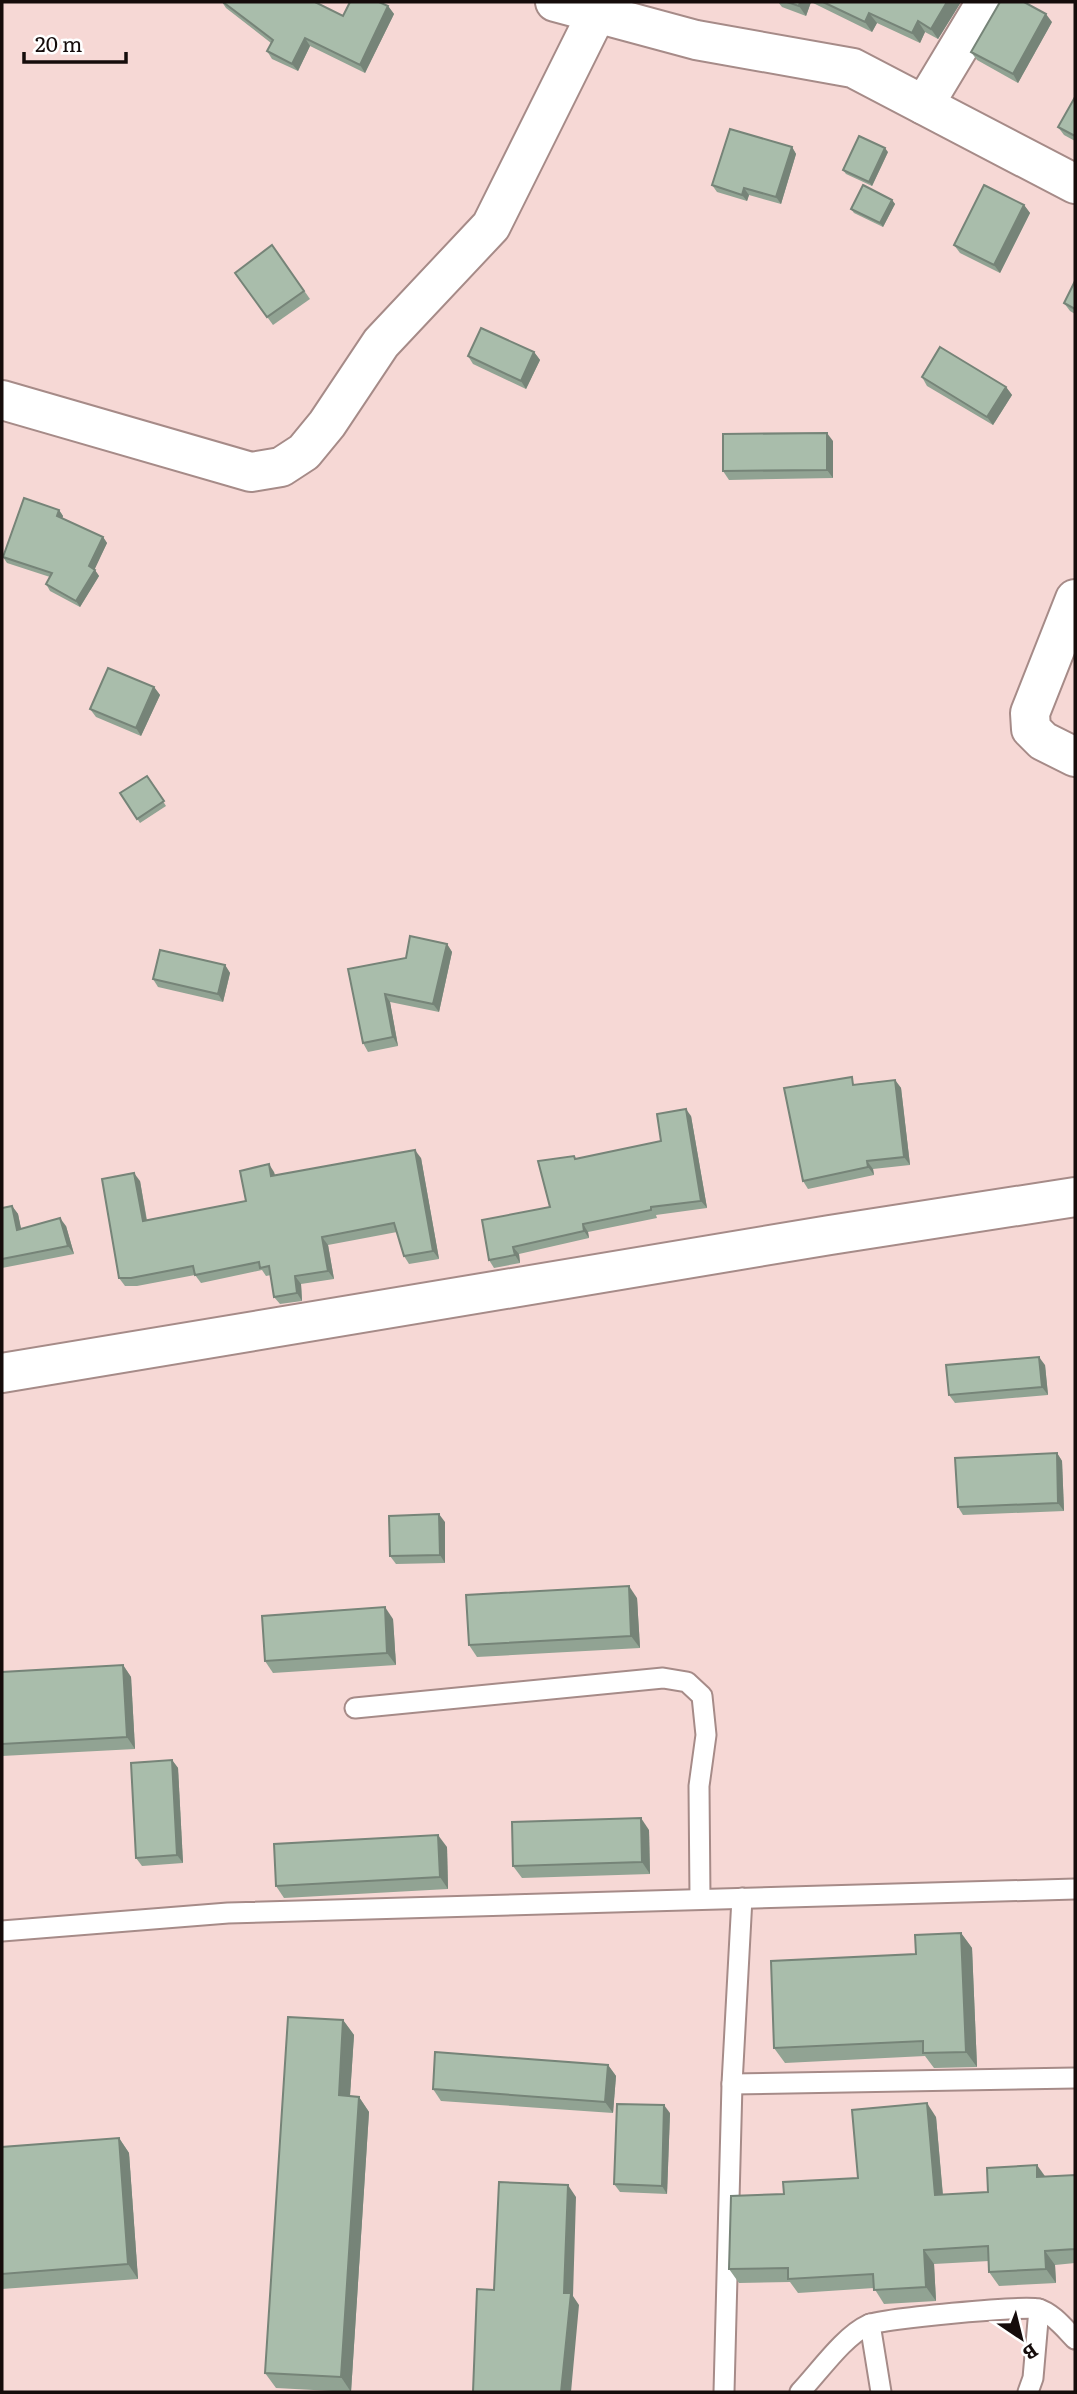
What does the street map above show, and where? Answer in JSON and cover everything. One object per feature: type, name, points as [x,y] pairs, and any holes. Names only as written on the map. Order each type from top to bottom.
[{"type":"street","points":[[555,2],[696,40],[853,68],[1075,184]]},
{"type":"street","points":[[924,105],[986,2]]},
{"type":"street","points":[[2,400],[251,472],[281,467],[304,452],[327,424],[381,343],[491,226],[597,13]]},
{"type":"street","points":[[1075,599],[1030,713],[1031,729],[1043,741],[1075,757]]},
{"type":"street","points":[[2,1373],[830,1235],[1075,1197]]},
{"type":"lane","points":[[355,1708],[663,1678],[687,1682],[702,1696],[706,1735],[699,1786],[700,1898]]},
{"type":"lane","points":[[2,1931],[228,1913],[1075,1889]]},
{"type":"lane","points":[[724,2392],[732,2084],[743,1898]]},
{"type":"lane","points":[[732,2084],[1075,2078]]},
{"type":"lane","points":[[1028,2392],[1033,2378],[1039,2309]]},
{"type":"lane","points":[[800,2392],[852,2336],[870,2324],[964,2313],[1039,2309],[1057,2321],[1075,2339]]},
{"type":"lane","points":[[870,2324],[881,2392]]},
{"type":"building","points":[[223,2],[315,2],[343,16],[350,2],[379,2],[388,6],[360,65],[305,38],[292,64],[267,51],[273,40]]},
{"type":"building","points":[[823,2],[947,2],[931,29],[918,21],[912,33],[869,13],[865,22]]},
{"type":"building","points":[[1000,2],[1024,2],[1046,14],[1013,74],[971,52]]},
{"type":"building","points":[[1075,97],[1075,136],[1058,127]]},
{"type":"building","points":[[730,129],[792,147],[776,197],[744,188],[742,195],[712,185]]},
{"type":"building","points":[[859,136],[885,148],[869,182],[843,170]]},
{"type":"building","points":[[863,185],[892,200],[880,223],[851,209]]},
{"type":"building","points":[[984,185],[1024,205],[994,265],[954,245]]},
{"type":"building","points":[[272,245],[304,291],[267,317],[235,273]]},
{"type":"building","points":[[1075,281],[1075,309],[1064,303]]},
{"type":"building","points":[[481,328],[534,352],[521,381],[468,356]]},
{"type":"building","points":[[940,347],[1006,387],[987,417],[922,377]]},
{"type":"building","points":[[827,433],[827,470],[723,471],[723,434]]},
{"type":"building","points":[[24,498],[59,510],[57,516],[103,537],[89,566],[95,570],[76,601],[46,584],[52,573],[3,557]]},
{"type":"building","points":[[108,668],[154,687],[136,728],[90,709]]},
{"type":"building","points":[[147,776],[164,801],[137,819],[120,793]]},
{"type":"building","points":[[410,936],[447,944],[433,1004],[385,994],[393,1037],[363,1043],[348,969],[406,958]]},
{"type":"building","points":[[160,950],[225,965],[218,994],[153,979]]},
{"type":"building","points":[[852,1077],[853,1085],[895,1080],[904,1157],[867,1161],[868,1167],[803,1181],[784,1088]]},
{"type":"building","points":[[686,1109],[701,1201],[651,1207],[651,1210],[583,1224],[584,1231],[513,1247],[515,1255],[489,1260],[482,1220],[550,1207],[538,1161],[574,1156],[575,1159],[661,1141],[657,1114]]},
{"type":"building","points":[[415,1150],[433,1251],[404,1256],[394,1223],[322,1237],[328,1271],[295,1276],[297,1293],[274,1297],[269,1266],[260,1268],[259,1262],[195,1275],[193,1266],[119,1278],[102,1179],[134,1173],[143,1221],[246,1201],[240,1171],[269,1164],[271,1176]]},
{"type":"building","points":[[12,1206],[17,1230],[60,1218],[68,1246],[2,1259],[2,1208]]},
{"type":"building","points":[[1039,1357],[1042,1387],[949,1395],[946,1365]]},
{"type":"building","points":[[1057,1453],[1058,1503],[958,1507],[955,1458]]},
{"type":"building","points":[[439,1514],[440,1555],[390,1556],[389,1516]]},
{"type":"building","points":[[629,1586],[631,1636],[469,1645],[466,1595]]},
{"type":"building","points":[[385,1607],[387,1653],[265,1661],[262,1616]]},
{"type":"building","points":[[123,1665],[127,1737],[2,1744],[2,1672]]},
{"type":"building","points":[[172,1760],[177,1855],[136,1858],[131,1763]]},
{"type":"building","points":[[641,1818],[642,1862],[513,1866],[512,1822]]},
{"type":"building","points":[[438,1835],[440,1877],[276,1886],[274,1844]]},
{"type":"building","points":[[961,1933],[966,2052],[923,2053],[923,2041],[774,2048],[771,1961],[916,1954],[915,1935]]},
{"type":"building","points":[[288,2017],[343,2020],[339,2095],[359,2097],[341,2377],[265,2373]]},
{"type":"building","points":[[435,2052],[608,2065],[605,2102],[433,2089]]},
{"type":"building","points":[[927,2103],[935,2195],[988,2192],[987,2168],[1037,2165],[1037,2177],[1075,2175],[1075,2249],[1045,2251],[1046,2269],[989,2272],[988,2246],[924,2250],[926,2287],[874,2290],[873,2274],[788,2279],[788,2268],[729,2269],[731,2196],[784,2194],[783,2182],[858,2178],[852,2110]]},
{"type":"building","points":[[617,2104],[664,2105],[662,2186],[614,2184]]},
{"type":"building","points":[[119,2138],[128,2264],[2,2274],[2,2147]]},
{"type":"building","points":[[499,2182],[568,2185],[564,2293],[571,2293],[561,2392],[473,2392],[477,2289],[494,2290]]}]
